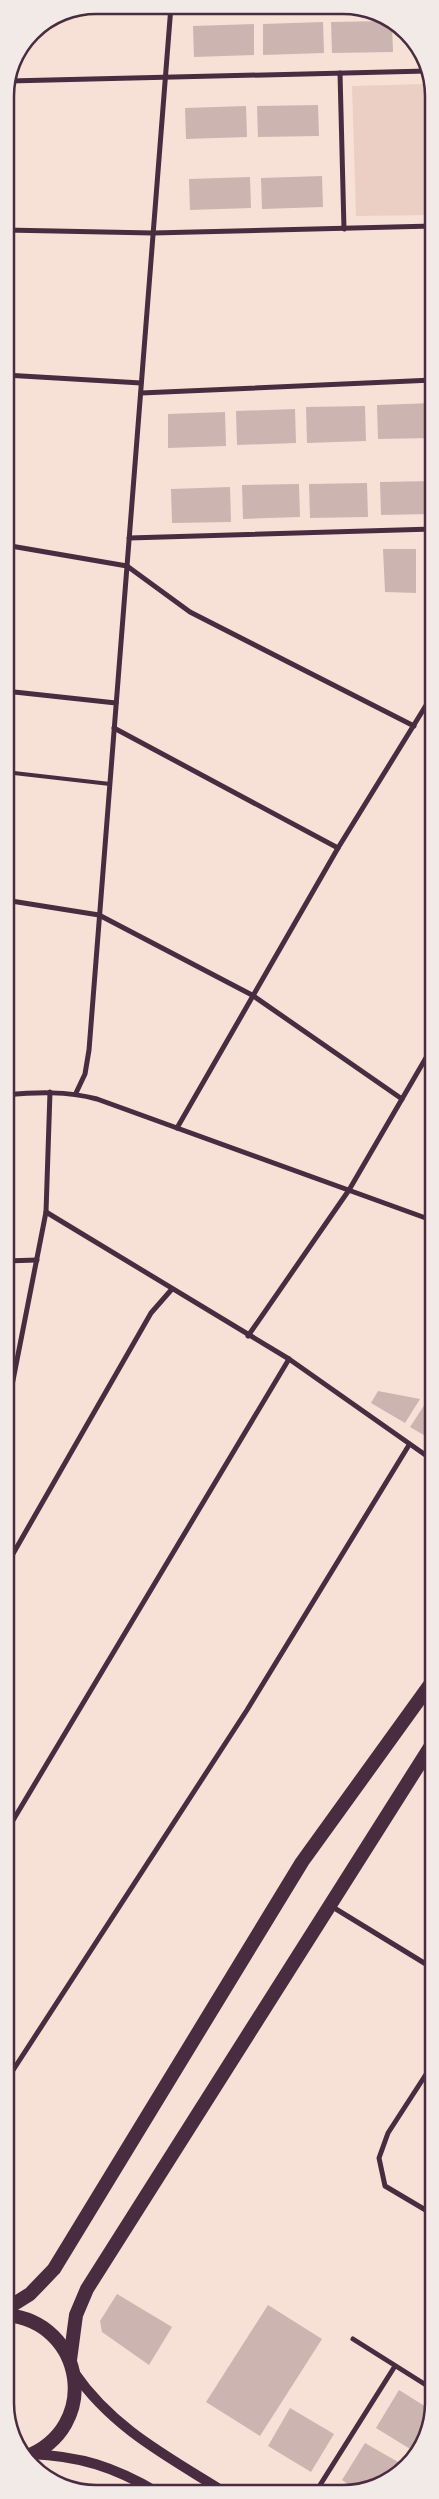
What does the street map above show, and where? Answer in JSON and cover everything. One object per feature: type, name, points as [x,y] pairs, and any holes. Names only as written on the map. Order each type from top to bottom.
[{"type":"highway","points":[[14,2304],[30,2294],[54,2269],[302,1862],[425,1691]]},
{"type":"highway","points":[[31,2453],[48,2444],[68,2420],[74,2401],[71,2365],[76,2316],[87,2289],[328,1904],[425,1755]]},
{"type":"highway","points":[[14,2316],[24,2318],[44,2328],[59,2342],[71,2365]]},
{"type":"main road","points":[[71,2365],[95,2401],[108,2414],[136,2436],[213,2485]]},
{"type":"main road","points":[[33,2455],[59,2456],[100,2464],[132,2477],[145,2485]]},
{"type":"street","points":[[76,1094],[85,1074],[89,1050],[170,14]]},
{"type":"street","points":[[16,81],[421,71]]},
{"type":"street","points":[[340,73],[344,230]]},
{"type":"street","points":[[14,230],[153,233],[344,230],[425,226]]},
{"type":"street","points":[[14,376],[141,383]]},
{"type":"street","points":[[141,393],[425,380]]},
{"type":"street","points":[[129,538],[425,529]]},
{"type":"street","points":[[14,547],[127,566],[190,612],[414,726]]},
{"type":"street","points":[[14,693],[116,703]]},
{"type":"street","points":[[177,1128],[338,848],[425,708]]},
{"type":"street","points":[[114,728],[338,848]]},
{"type":"street","points":[[14,901],[99,915],[252,995],[402,1099]]},
{"type":"street","points":[[248,1336],[349,1190],[425,1059]]},
{"type":"street","points":[[14,1376],[46,1212],[50,1092]]},
{"type":"street","points":[[14,1094],[50,1092],[97,1098],[425,1217]]},
{"type":"street","points":[[46,1212],[248,1336],[289,1359],[425,1456]]},
{"type":"street","points":[[14,1261],[37,1260]]},
{"type":"street","points":[[14,1552],[151,1313],[172,1289]]},
{"type":"street","points":[[14,1818],[289,1359]]},
{"type":"street","points":[[14,2069],[246,1710],[409,1446]]},
{"type":"street","points":[[328,1904],[425,1963]]},
{"type":"street","points":[[425,2076],[388,2133],[379,2158],[385,2186],[425,2210]]},
{"type":"street","points":[[353,2339],[425,2384]]},
{"type":"street","points":[[320,2485],[395,2366]]},
{"type":"lane","points":[[14,773],[110,784]]},
{"type":"shaded area","points":[[425,84],[425,215],[356,216],[352,86]]},
{"type":"building","points":[[323,22],[324,53],[263,55],[263,24]]},
{"type":"building","points":[[331,22],[379,22],[392,31],[393,52],[332,53]]},
{"type":"building","points":[[254,24],[254,55],[194,57],[193,26]]},
{"type":"building","points":[[318,105],[319,136],[258,137],[257,106]]},
{"type":"building","points":[[246,106],[247,137],[186,139],[185,108]]},
{"type":"building","points":[[322,176],[323,207],[262,209],[261,178]]},
{"type":"building","points":[[250,177],[251,208],[190,210],[189,179]]},
{"type":"building","points":[[425,403],[425,438],[378,439],[377,405]]},
{"type":"building","points":[[365,406],[366,441],[307,443],[306,407]]},
{"type":"building","points":[[295,409],[296,443],[237,445],[236,411]]},
{"type":"building","points":[[225,412],[226,446],[168,448],[168,414]]},
{"type":"building","points":[[425,481],[425,514],[381,515],[380,482]]},
{"type":"building","points":[[367,483],[368,517],[310,518],[309,484]]},
{"type":"building","points":[[299,484],[300,517],[243,519],[242,485]]},
{"type":"building","points":[[230,487],[231,522],[172,523],[171,489]]},
{"type":"building","points":[[383,549],[416,549],[416,593],[385,592]]},
{"type":"building","points":[[378,1391],[420,1399],[405,1423],[371,1403]]},
{"type":"building","points":[[425,1404],[425,1436],[410,1427]]},
{"type":"building","points":[[117,2294],[172,2327],[149,2365],[102,2332],[100,2321]]},
{"type":"building","points":[[268,2305],[322,2339],[260,2436],[206,2402]]},
{"type":"building","points":[[399,2390],[425,2406],[421,2429],[410,2449],[376,2428]]},
{"type":"building","points":[[290,2408],[334,2434],[311,2472],[268,2446]]},
{"type":"building","points":[[365,2443],[399,2463],[379,2477],[364,2482],[350,2485],[342,2480]]}]
